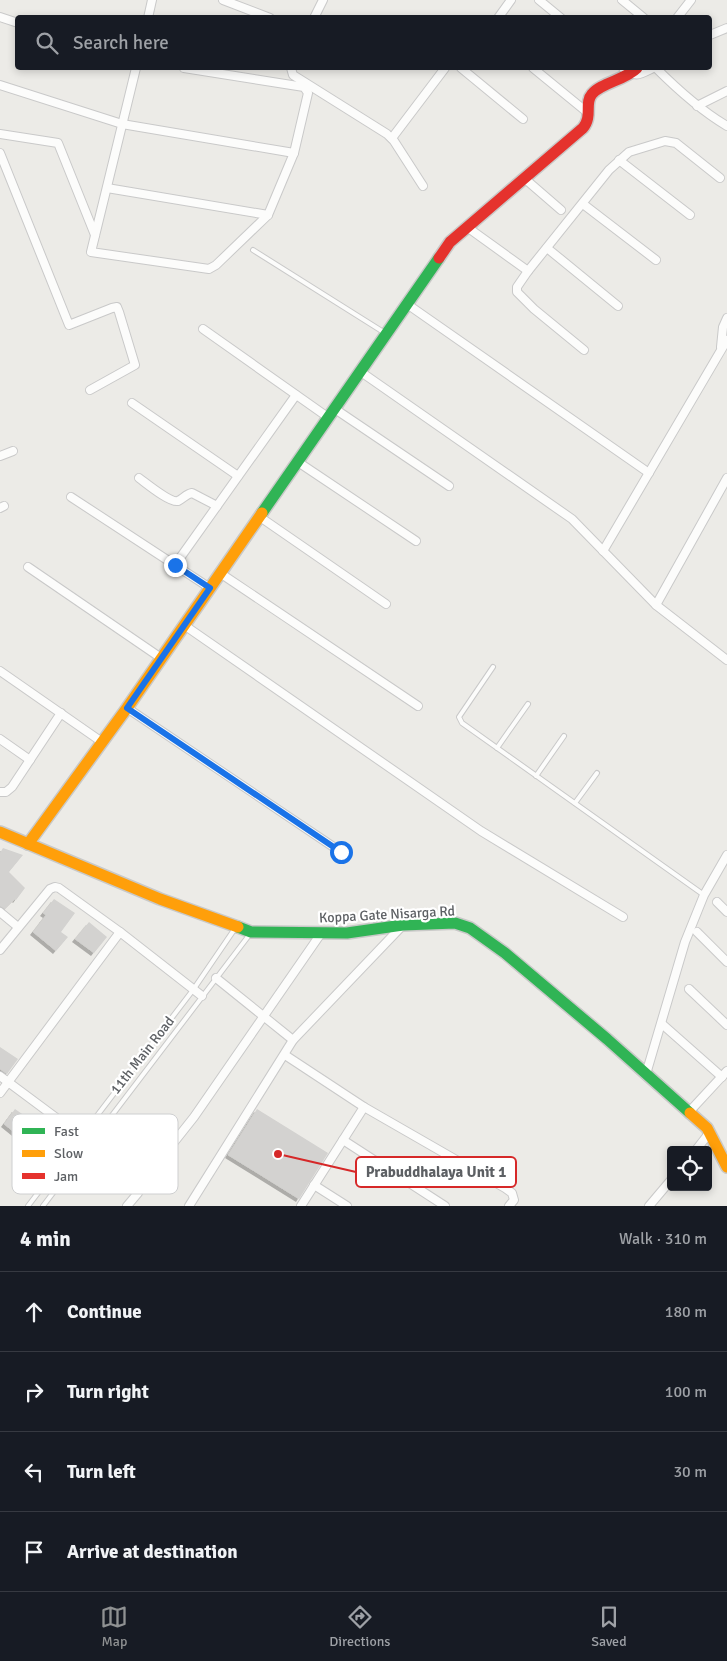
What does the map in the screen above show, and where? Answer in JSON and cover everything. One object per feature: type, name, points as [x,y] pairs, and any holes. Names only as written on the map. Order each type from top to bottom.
[{"type":"street","points":[[149,15],[152,0]]},
{"type":"street","points":[[222,0],[262,15]]},
{"type":"street","points":[[316,15],[323,0]]},
{"type":"street","points":[[500,15],[511,0]]},
{"type":"street","points":[[539,0],[557,15]]},
{"type":"street","points":[[622,0],[640,15]]},
{"type":"street","points":[[679,15],[691,0]]},
{"type":"street","points":[[0,18],[15,22]]},
{"type":"street","points":[[712,34],[727,28]]},
{"type":"street","points":[[136,70],[91,252],[209,269],[216,265],[268,215],[294,153],[308,94],[304,87],[197,70]]},
{"type":"street","points":[[292,70],[293,74],[392,138],[423,186]]},
{"type":"street","points":[[392,138],[443,70]]},
{"type":"street","points":[[464,70],[523,119]]},
{"type":"street","points":[[535,70],[588,113]]},
{"type":"street","points":[[28,844],[127,708],[450,242],[583,128],[588,122],[589,97],[594,91],[630,70],[640,74],[649,70]]},
{"type":"street","points":[[656,70],[697,106],[727,126]]},
{"type":"street","points":[[0,85],[122,124],[294,153]]},
{"type":"street","points":[[697,106],[727,91]]},
{"type":"street","points":[[0,134],[58,143],[95,235]]},
{"type":"street","points":[[584,350],[517,292],[517,287],[528,271],[619,160],[629,152],[665,141],[676,143],[720,178]]},
{"type":"street","points":[[0,153],[69,325],[112,308],[117,307],[119,312],[135,365],[90,390]]},
{"type":"street","points":[[619,160],[690,215]]},
{"type":"street","points":[[524,178],[562,210]]},
{"type":"street","points":[[107,188],[268,215]]},
{"type":"street","points":[[583,204],[656,260]]},
{"type":"street","points":[[468,226],[528,271]]},
{"type":"street","points":[[547,248],[618,306]]},
{"type":"street","points":[[407,304],[649,473]]},
{"type":"street","points":[[720,351],[723,327],[727,318]]},
{"type":"street","points":[[204,329],[296,395],[332,414],[449,486]]},
{"type":"street","points":[[603,550],[727,340]]},
{"type":"street","points":[[361,372],[572,519],[656,605],[727,660]]},
{"type":"street","points":[[175,565],[296,395]]},
{"type":"street","points":[[132,403],[238,476]]},
{"type":"street","points":[[0,456],[13,451]]},
{"type":"street","points":[[298,462],[416,541]]},
{"type":"street","points":[[139,478],[171,501],[178,501],[186,494],[192,493],[217,506]]},
{"type":"street","points":[[656,605],[727,478]]},
{"type":"street","points":[[716,498],[727,491]]},
{"type":"street","points":[[71,496],[210,588]]},
{"type":"street","points":[[260,517],[386,604]]},
{"type":"street","points":[[28,567],[162,658]]},
{"type":"street","points":[[220,573],[418,706]]},
{"type":"street","points":[[184,624],[481,832],[624,917]]},
{"type":"street","points":[[0,671],[102,742]]},
{"type":"street","points":[[127,708],[341,852]]},
{"type":"street","points":[[0,792],[6,792],[12,787],[61,713]]},
{"type":"street","points":[[0,739],[30,760]]},
{"type":"street","name":"Koppa Gate Nisarga Rd","points":[[0,832],[160,900],[251,932],[352,932],[403,925],[462,924],[477,931],[593,1026],[689,1112],[710,1132],[726,1162]]},
{"type":"street","points":[[646,1074],[686,942],[704,895],[727,855]]},
{"type":"street","points":[[0,950],[50,889],[55,887],[120,932],[202,996]]},
{"type":"street","points":[[717,902],[727,912]]},
{"type":"street","points":[[0,912],[18,927]]},
{"type":"street","points":[[188,1206],[293,1040],[403,925]]},
{"type":"street","points":[[0,1093],[120,932]]},
{"type":"street","points":[[178,1137],[194,1117],[322,932]]},
{"type":"street","points":[[697,932],[727,962]]},
{"type":"street","points":[[216,978],[293,1040]]},
{"type":"street","points":[[689,989],[727,1025]]},
{"type":"street","points":[[662,1024],[724,1074],[689,1112]]},
{"type":"street","points":[[284,1055],[364,1107],[506,1188],[512,1193],[514,1200],[510,1206]]},
{"type":"street","points":[[0,1076],[51,1114]]},
{"type":"street","points":[[301,1206],[364,1107]]},
{"type":"street","points":[[699,1146],[710,1132]]},
{"type":"street","points":[[342,1140],[445,1206]]},
{"type":"street","points":[[314,1185],[347,1206]]},
{"type":"street","points":[[649,1206],[667,1185]]},
{"type":"street","points":[[127,1206],[137,1194]]},
{"type":"lane","points":[[253,250],[386,335]]},
{"type":"lane","points":[[493,667],[459,717],[462,723],[704,895]]},
{"type":"lane","points":[[497,748],[528,704]]},
{"type":"lane","points":[[536,776],[564,736]]},
{"type":"lane","points":[[575,804],[597,773]]},
{"type":"lane","name":"11th Main Road","points":[[97,1114],[193,990],[236,926]]},
{"type":"lane","name":"11th Main Road","points":[[112,1114],[251,932]]},
{"type":"lane","name":"11th Main Road","points":[[28,1206],[37,1194]]},
{"type":"lane","name":"11th Main Road","points":[[42,1206],[51,1194]]},
{"type":"building","points":[[3,848],[23,855],[9,872],[25,888],[16,900],[5,909],[0,906],[0,853]]},
{"type":"building","points":[[54,899],[75,913],[61,932],[68,937],[56,951],[33,932],[46,915],[43,913]]},
{"type":"building","points":[[89,922],[107,937],[94,953],[75,939]]},
{"type":"building","points":[[0,1047],[18,1059],[7,1074],[0,1069]]},
{"type":"building","points":[[15,1109],[22,1114],[12,1114],[12,1130],[4,1124]]},
{"type":"building","points":[[257,1109],[328,1153],[299,1199],[228,1155]]},
{"type":"traffic: fast","points":[[262,513],[439,258]]},
{"type":"traffic: fast","points":[[238,927],[251,932],[347,933],[403,925],[455,923],[470,928],[505,953],[607,1039],[690,1113]]},
{"type":"traffic: slow","points":[[28,844],[127,708],[262,513]]},
{"type":"traffic: slow","points":[[0,832],[160,899],[238,927]]},
{"type":"traffic: slow","points":[[690,1113],[707,1128],[727,1167]]},
{"type":"traffic: jam","points":[[439,258],[450,242],[583,128],[587,119],[590,98],[596,90],[634,70]]},
{"type":"place","name":"Prabuddhalaya Unit 1","points":[[278,1154]]},
{"type":"route","points":[[175,565],[210,588],[127,708],[341,852]]}]
